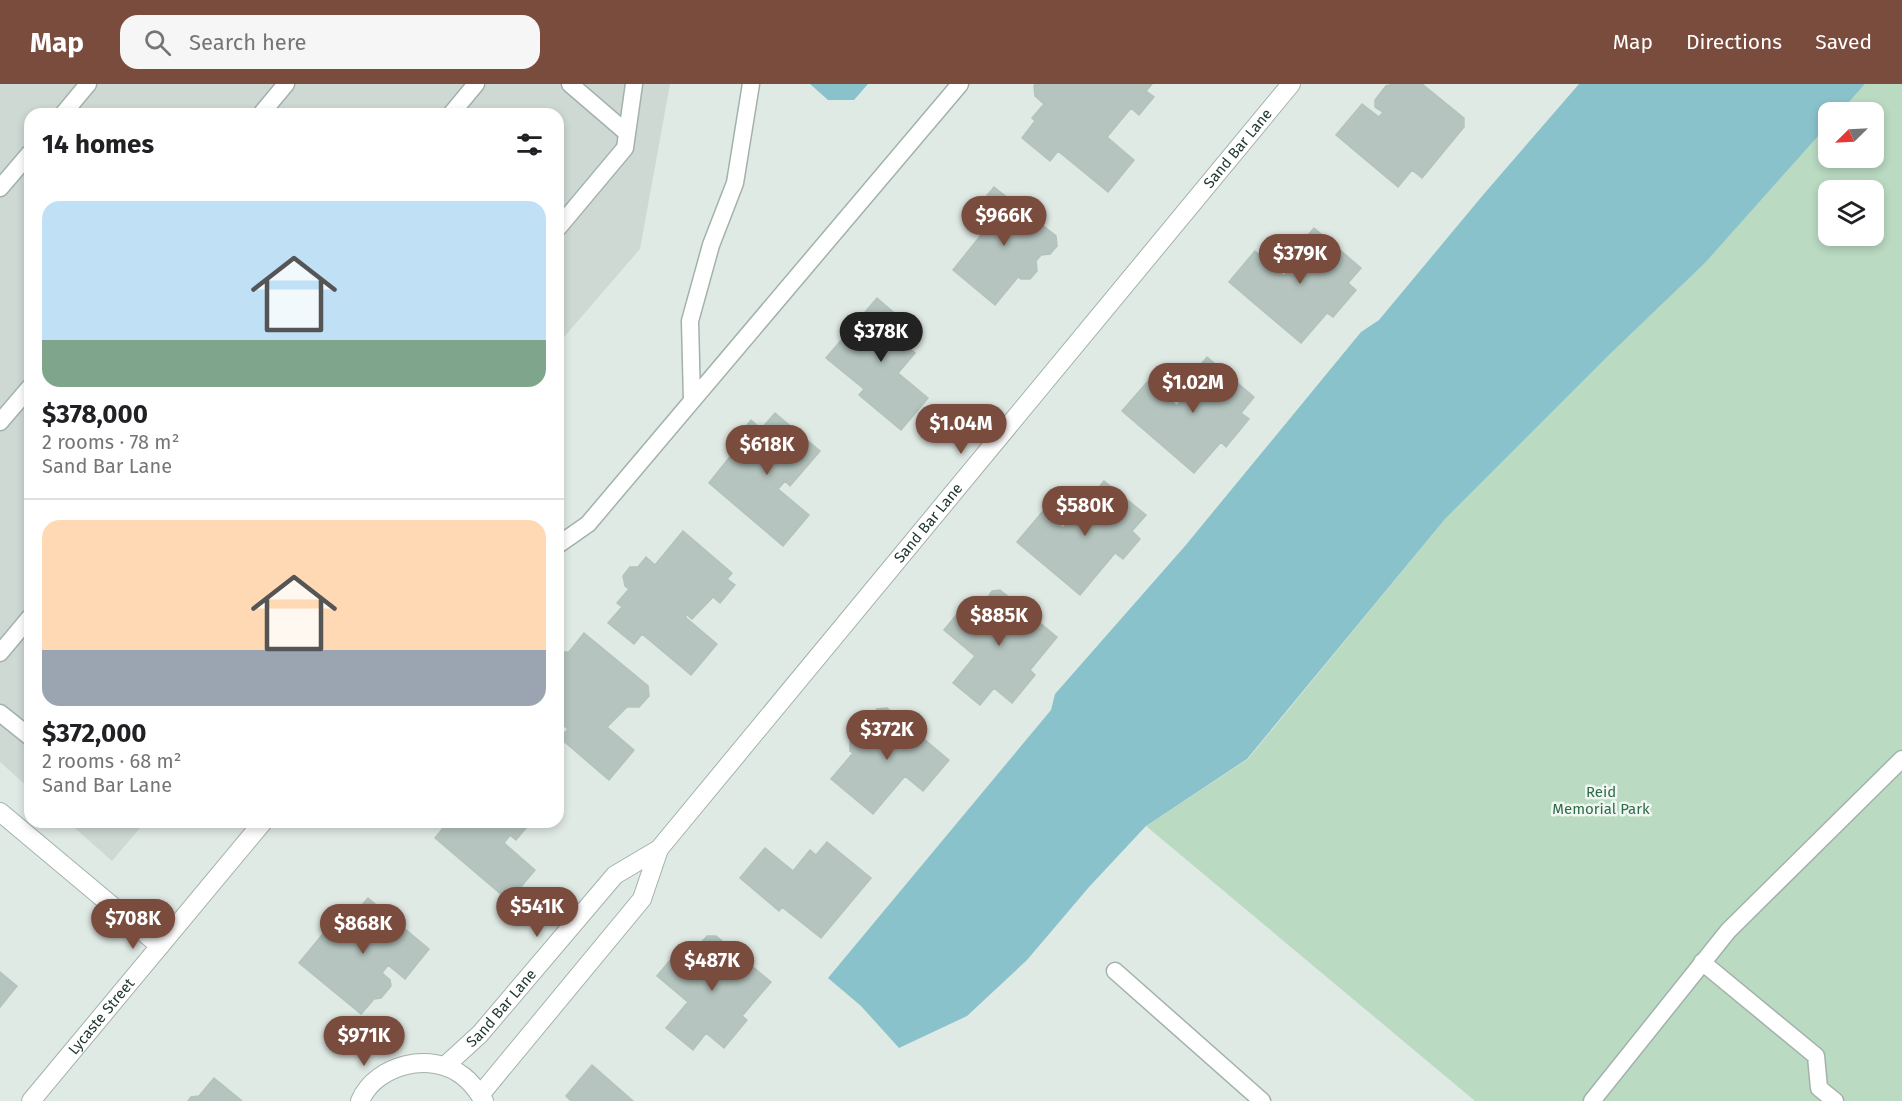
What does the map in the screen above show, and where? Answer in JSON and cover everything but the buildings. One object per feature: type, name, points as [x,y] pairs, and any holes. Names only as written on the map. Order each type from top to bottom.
[{"type":"street","name":"Sand Bar Lane","points":[[445,1066],[480,1034],[615,875],[659,849],[1291,84]]},
{"type":"street","points":[[0,812],[160,946]]},
{"type":"street","name":"Lycaste Street","points":[[31,1101],[258,828]]},
{"type":"street","name":"Sand Bar Lane","points":[[482,1098],[642,899],[659,849]]},
{"type":"street","points":[[360,1101],[373,1083],[386,1072],[402,1065],[421,1063],[445,1066],[463,1076],[482,1098]]},
{"type":"lane","points":[[68,108],[88,84]]},
{"type":"lane","points":[[266,108],[286,84]]},
{"type":"lane","points":[[456,108],[476,84]]},
{"type":"lane","points":[[570,84],[627,133]]},
{"type":"lane","points":[[564,221],[625,148],[634,84]]},
{"type":"lane","points":[[692,400],[690,321],[711,245],[735,183],[751,84]]},
{"type":"lane","points":[[564,541],[588,524],[960,84]]},
{"type":"lane","points":[[0,188],[24,160]]},
{"type":"lane","points":[[0,422],[24,394]]},
{"type":"lane","points":[[0,653],[24,624]]},
{"type":"lane","points":[[0,713],[24,732]]},
{"type":"lane","points":[[1592,1101],[1728,931],[1902,759]]},
{"type":"lane","points":[[1702,962],[1816,1056],[1819,1088],[1835,1101]]},
{"type":"lane","points":[[1115,971],[1262,1101]]},
{"type":"shaded area","points":[[0,84],[670,84],[640,249],[564,337],[564,108],[24,108],[24,784],[0,762]]},
{"type":"shaded area","points":[[75,828],[140,828],[112,861]]},
{"type":"green space","name":"Reid Memorial Park","points":[[1865,84],[1902,84],[1902,1101],[1475,1101],[1146,826],[1248,759],[1445,519],[1610,354],[1705,263],[1818,136],[1818,168],[1884,168],[1884,102],[1849,102]]},
{"type":"water","points":[[810,84],[868,84],[854,100],[828,100]]},
{"type":"water","points":[[1579,84],[1865,84],[1849,102],[1818,102],[1818,136],[1705,263],[1610,354],[1445,519],[1247,759],[1146,826],[1089,887],[1027,960],[967,1016],[899,1048],[861,1006],[828,978],[1051,710],[1055,694],[1185,546],[1361,332],[1379,320]]}]
